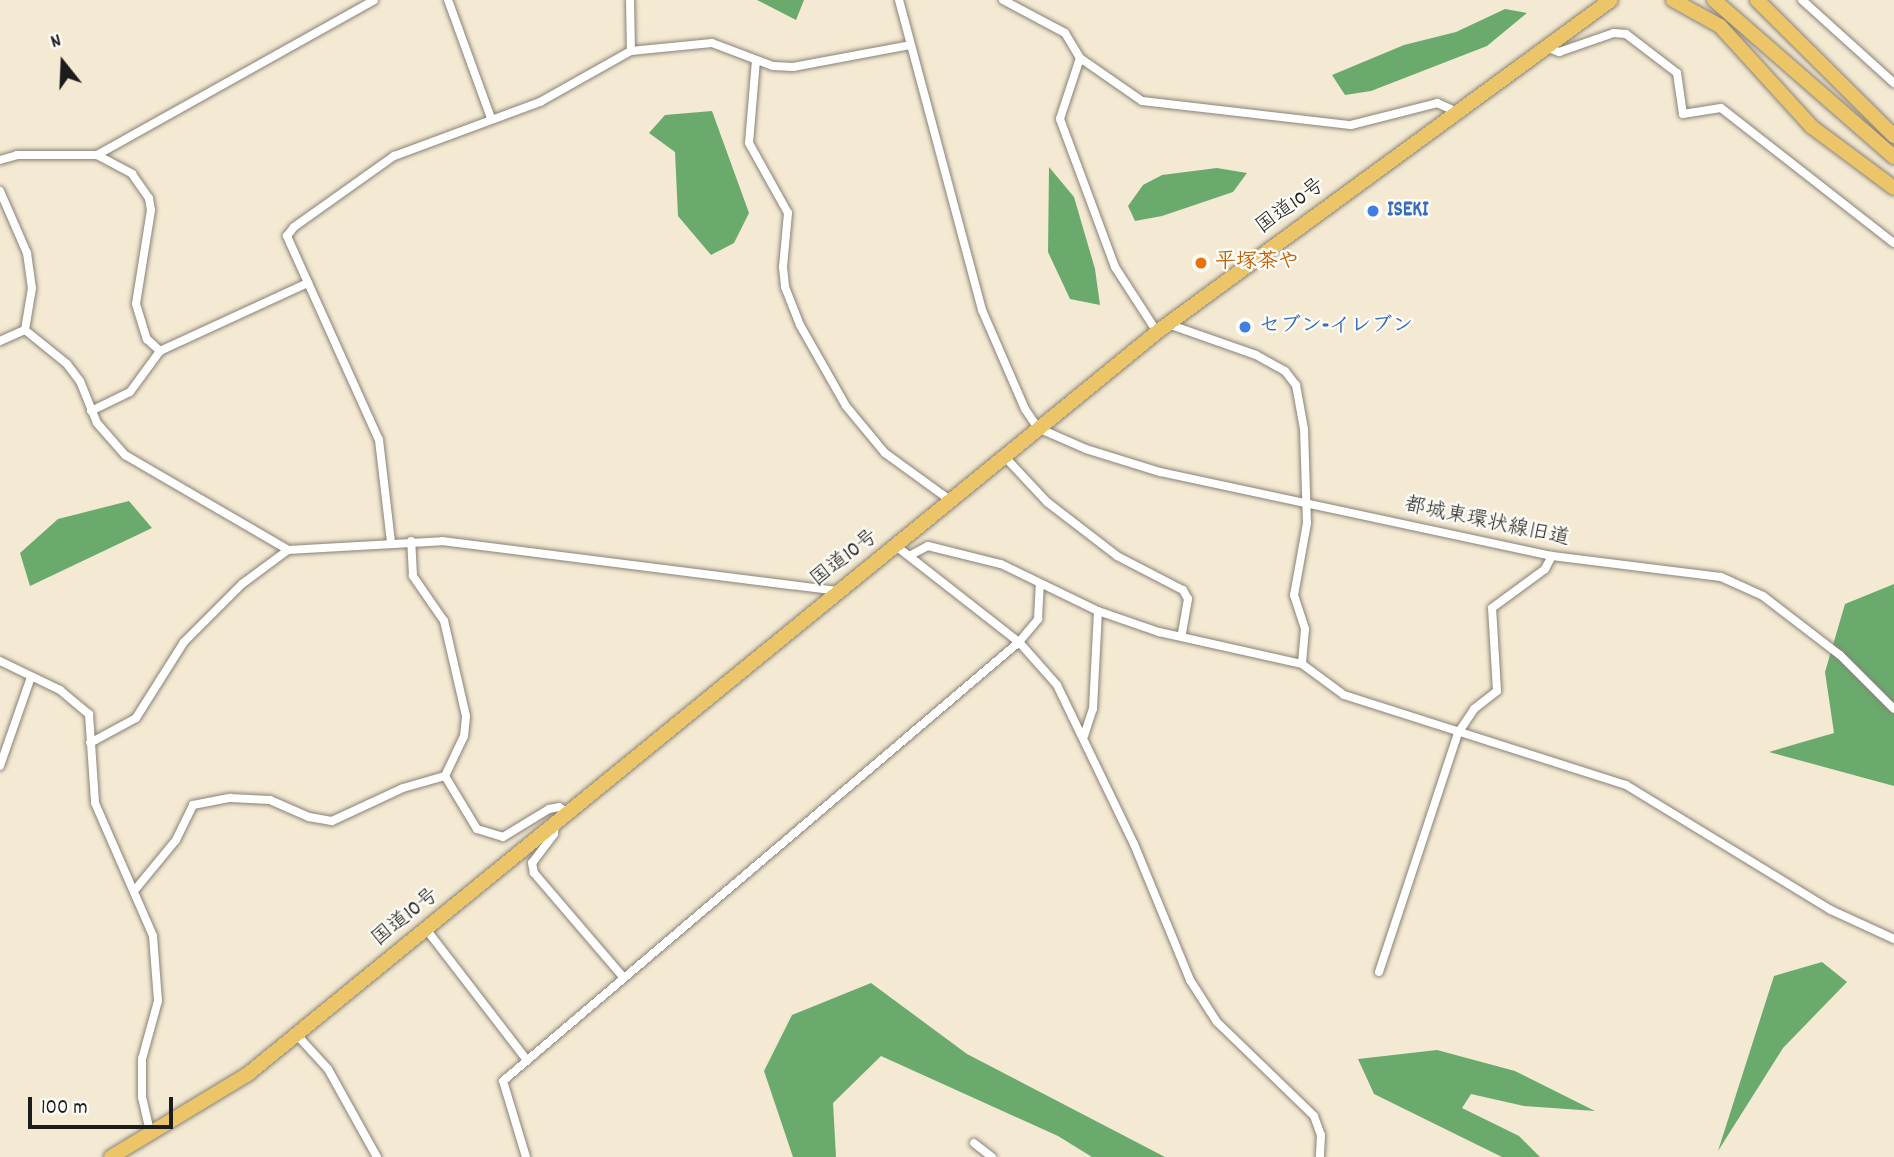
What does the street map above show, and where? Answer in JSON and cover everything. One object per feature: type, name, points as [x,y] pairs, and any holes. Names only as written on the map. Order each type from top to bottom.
[{"type":"highway","points":[[1594,12],[1605,0]]},
{"type":"highway","name":"国道10号","points":[[111,1157],[206,1103],[297,1035],[837,591],[1163,328],[1611,0]]},
{"type":"highway","points":[[1661,0],[1688,7]]},
{"type":"highway","points":[[1672,0],[1720,26],[1812,127],[1894,188]]},
{"type":"highway","points":[[1714,0],[1894,158]]},
{"type":"highway","points":[[1757,0],[1894,136]]},
{"type":"street","points":[[97,155],[374,0]]},
{"type":"street","points":[[449,0],[491,118]]},
{"type":"street","points":[[630,0],[631,51]]},
{"type":"street","points":[[899,0],[982,310],[1025,409],[1038,428]]},
{"type":"street","points":[[1003,0],[1065,33],[1080,58],[1142,101],[1351,125],[1437,103],[1457,112]]},
{"type":"street","points":[[1802,0],[1894,83]]},
{"type":"street","points":[[1546,47],[1559,52],[1614,33],[1626,34],[1678,72],[1683,114],[1721,108],[1894,243]]},
{"type":"street","points":[[391,542],[377,433],[307,283],[288,236],[294,228],[394,156],[540,102],[631,51],[712,43],[772,66],[811,66],[910,45]]},
{"type":"street","points":[[1080,58],[1060,118],[1115,267],[1163,328],[1256,355],[1285,371],[1302,403],[1304,502],[1307,523],[1294,595],[1304,629],[1303,664]]},
{"type":"street","points":[[756,60],[749,143],[788,213],[785,287],[800,325],[846,406],[885,453],[950,500]]},
{"type":"street","points":[[0,160],[17,155],[97,155],[132,174],[149,198],[151,210],[136,304],[146,339],[160,351]]},
{"type":"street","points":[[0,191],[27,253],[32,288],[25,330]]},
{"type":"street","points":[[91,411],[130,392],[160,351],[307,283]]},
{"type":"street","points":[[0,341],[25,330]]},
{"type":"street","points":[[25,330],[67,364],[80,381],[91,411],[108,438],[143,469],[288,550]]},
{"type":"street","name":"都城東環状線旧道","points":[[1038,428],[1086,449],[1160,472],[1552,556],[1721,577],[1744,586],[1840,655],[1894,709]]},
{"type":"street","points":[[1004,456],[1047,502],[1117,556],[1183,590],[1188,599],[1182,634]]},
{"type":"street","points":[[134,891],[176,840],[193,805],[230,798],[270,800],[309,817],[332,821],[403,788],[444,776],[464,736],[466,716],[444,621],[413,576],[411,541]]},
{"type":"street","points":[[90,743],[136,718],[184,642],[242,584],[288,550],[411,541],[837,591]]},
{"type":"street","points":[[896,546],[911,555],[1019,642],[1057,685],[1084,736],[1196,990],[1217,1022],[1314,1116],[1321,1135],[1321,1157]]},
{"type":"street","points":[[911,555],[928,546],[1001,564],[1098,611],[1159,632],[1182,634],[1303,664],[1344,695],[1626,785],[1831,910],[1894,939]]},
{"type":"street","points":[[1380,972],[1458,733],[1474,709],[1497,691],[1492,608],[1545,569],[1552,556]]},
{"type":"street","points":[[526,1157],[503,1081],[1019,642],[1038,619],[1040,584]]},
{"type":"street","points":[[1084,736],[1093,709],[1098,611]]},
{"type":"street","points":[[0,661],[60,690],[86,710],[96,803],[153,936],[158,1001],[142,1059],[142,1097],[151,1135]]},
{"type":"street","points":[[0,766],[31,677]]},
{"type":"street","points":[[444,776],[477,829],[503,837],[549,809],[559,807],[568,813]]},
{"type":"street","points":[[555,824],[554,834],[532,863],[534,873],[624,978]]},
{"type":"street","points":[[426,929],[526,1059]]},
{"type":"street","points":[[297,1035],[328,1069],[377,1157]]},
{"type":"street","points":[[974,1143],[992,1157]]},
{"type":"green space","points":[[757,0],[804,0],[796,20]]},
{"type":"green space","points":[[1505,9],[1527,13],[1487,46],[1371,91],[1345,95],[1332,75],[1404,45],[1456,32]]},
{"type":"green space","points":[[712,111],[749,213],[734,243],[711,255],[678,216],[675,152],[649,133],[665,115]]},
{"type":"green space","points":[[1049,167],[1074,197],[1095,269],[1100,305],[1070,299],[1048,252]]},
{"type":"green space","points":[[1217,168],[1247,173],[1233,192],[1162,216],[1135,221],[1128,206],[1143,185],[1162,175]]},
{"type":"green space","points":[[129,501],[152,528],[30,586],[20,553],[58,519]]},
{"type":"green space","points":[[1894,584],[1894,786],[1769,752],[1834,733],[1825,672],[1845,604]]},
{"type":"green space","points":[[1822,962],[1847,982],[1783,1048],[1718,1151],[1774,976]]},
{"type":"green space","points":[[871,983],[967,1054],[1165,1157],[1092,1157],[1058,1136],[881,1056],[833,1103],[836,1157],[793,1157],[764,1071],[792,1015]]},
{"type":"green space","points":[[1437,1050],[1515,1071],[1595,1111],[1524,1106],[1471,1094],[1462,1108],[1519,1136],[1540,1157],[1502,1157],[1374,1094],[1358,1059]]},
{"type":"place","name":"ISEKI","points":[[1373,211]]},
{"type":"place","name":"平塚茶や","points":[[1201,263]]},
{"type":"place","name":"セブン-イレブン","points":[[1245,327]]}]
